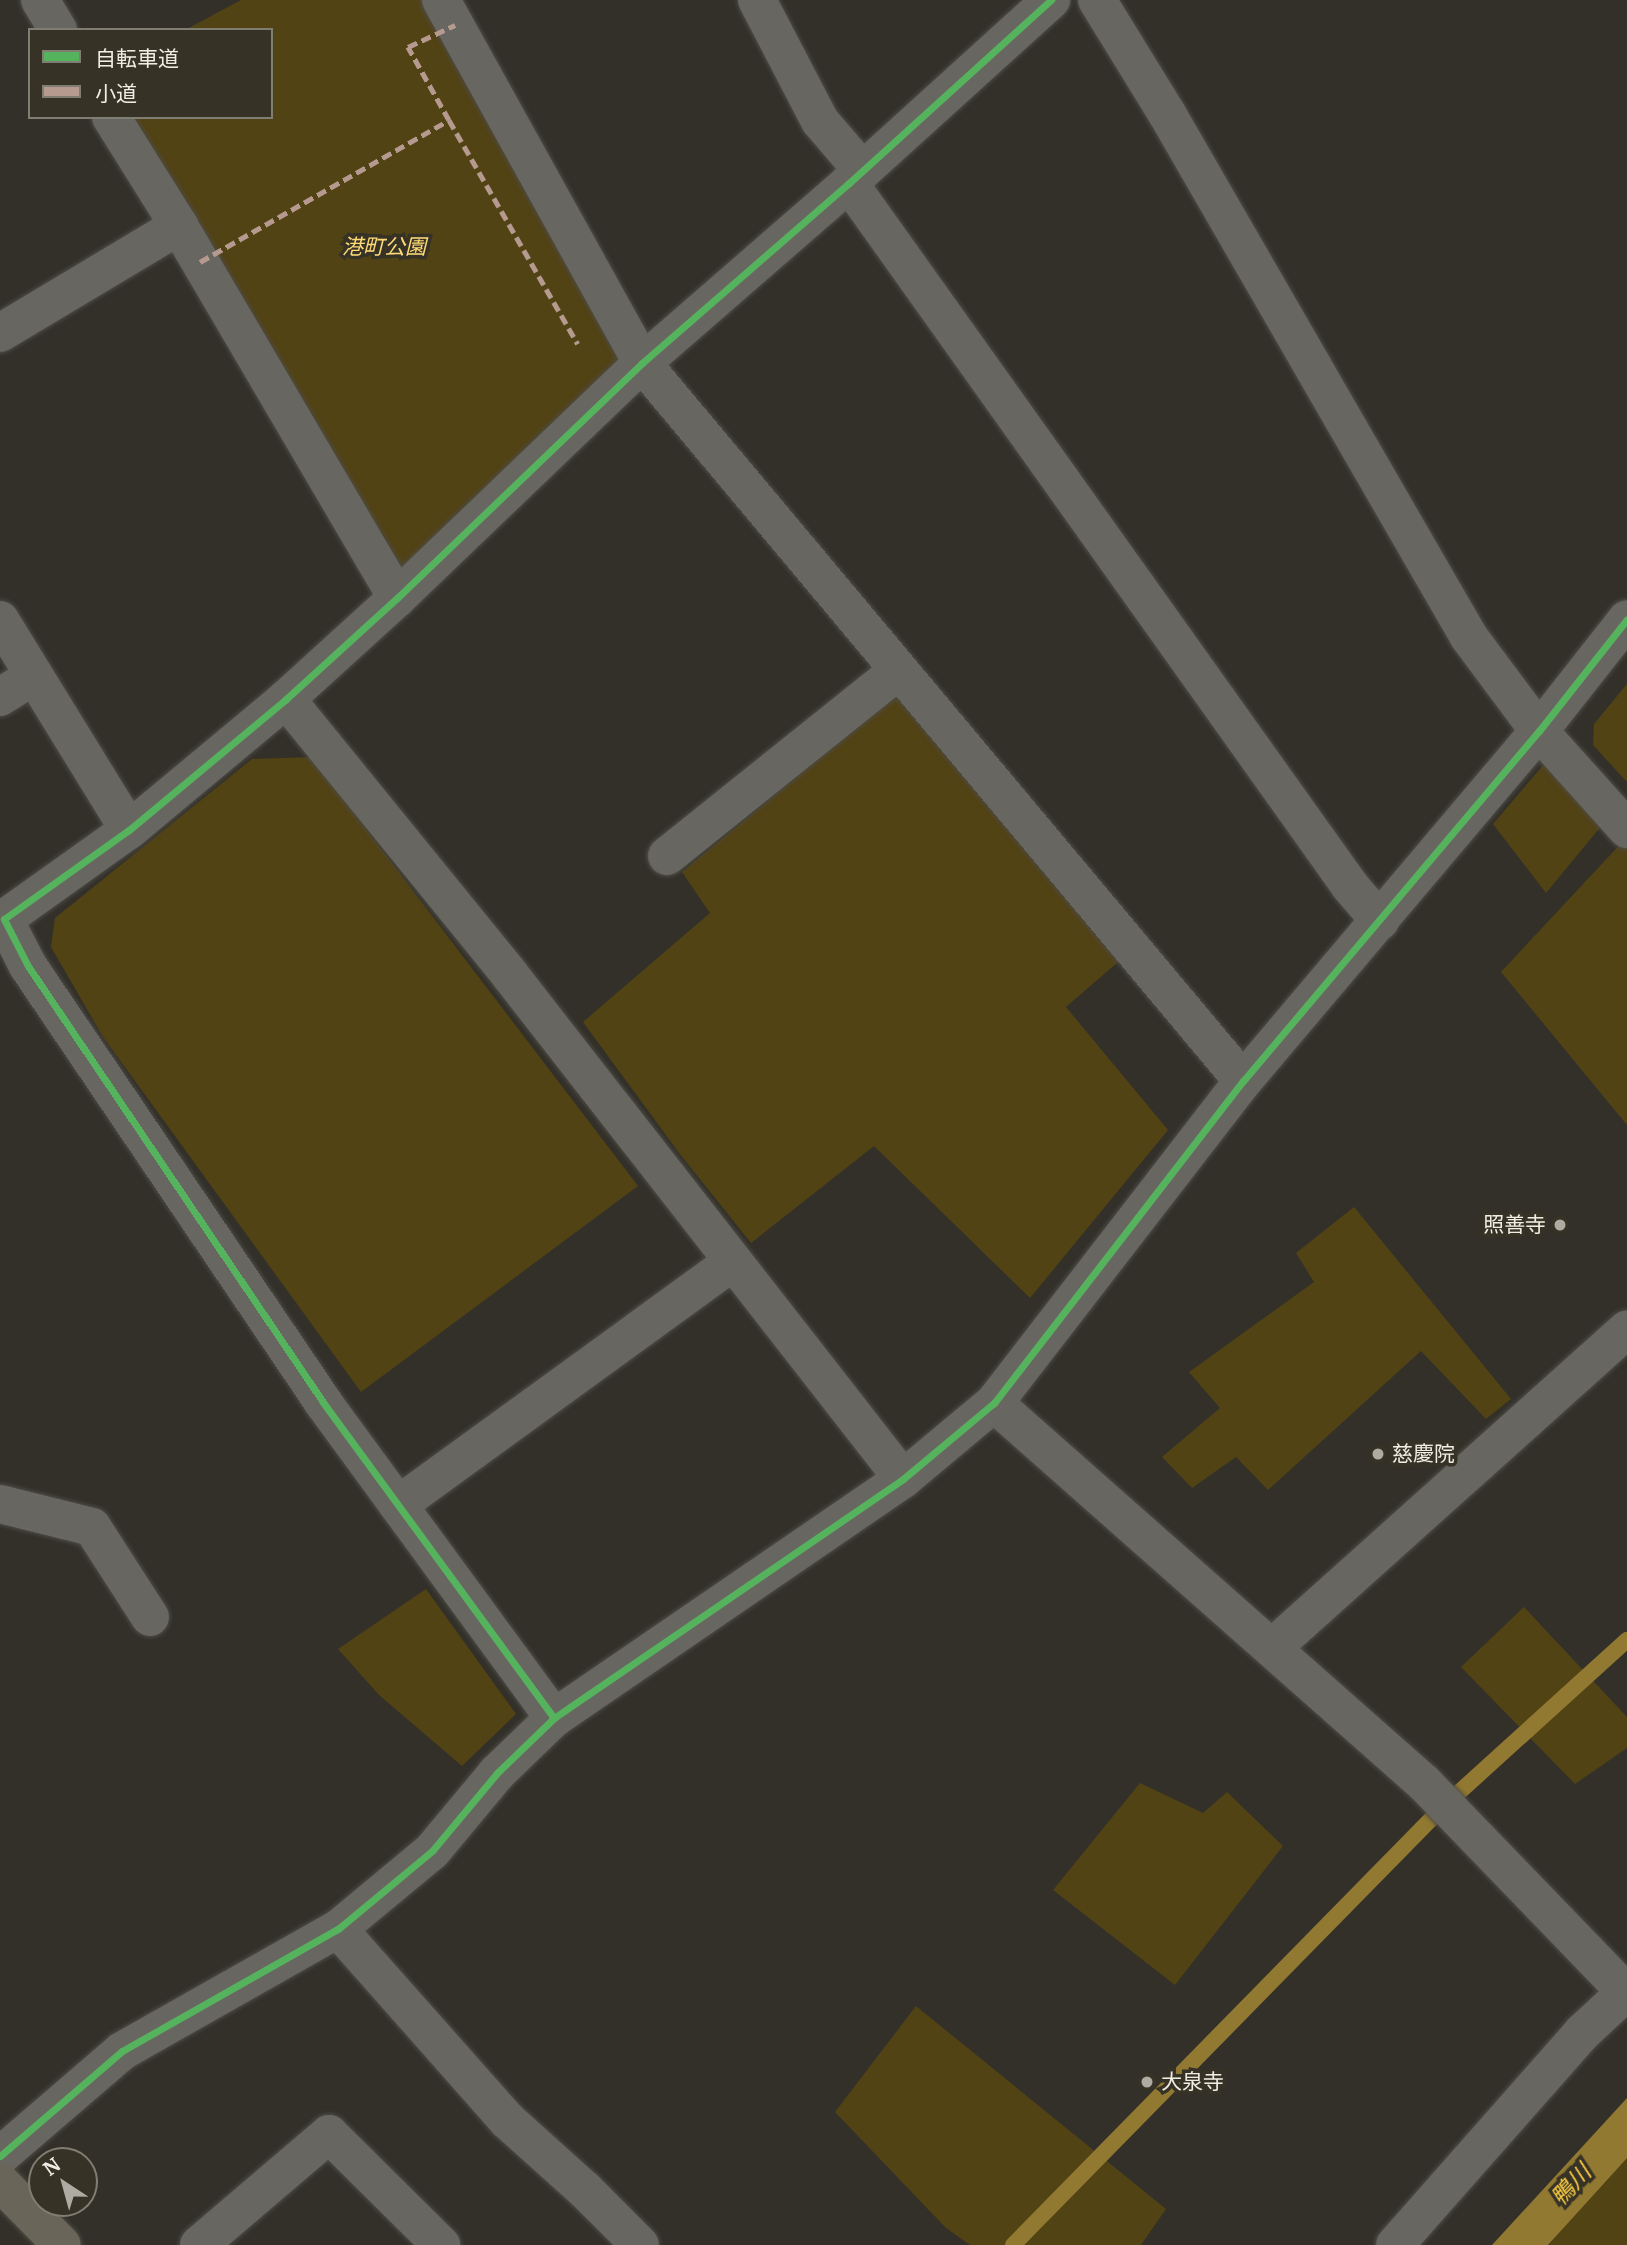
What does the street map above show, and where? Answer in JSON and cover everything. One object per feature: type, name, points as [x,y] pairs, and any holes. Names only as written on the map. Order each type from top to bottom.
[{"type":"main road","points":[[0,2182],[62,2245]]},
{"type":"street","points":[[40,0],[57,28]]},
{"type":"street","points":[[441,0],[642,363],[1243,1081]]},
{"type":"street","points":[[757,0],[820,121],[856,177],[1334,864],[1380,920]]},
{"type":"street","points":[[554,1718],[315,1390],[27,966],[2,920],[129,830],[286,699],[397,598],[642,363],[856,177],[1051,0]]},
{"type":"street","points":[[1097,0],[1173,124],[1469,637],[1539,731],[1627,829]]},
{"type":"street","points":[[112,119],[179,226],[397,598]]},
{"type":"street","points":[[0,334],[179,226]]},
{"type":"street","points":[[0,2156],[122,2051],[338,1929],[432,1851],[497,1773],[554,1718],[903,1479],[994,1403],[1243,1081],[1539,731],[1627,619]]},
{"type":"street","points":[[0,621],[129,830]]},
{"type":"street","points":[[667,856],[899,670]]},
{"type":"street","points":[[0,697],[34,676]]},
{"type":"street","points":[[286,699],[510,975],[903,1479]]},
{"type":"street","points":[[398,1505],[733,1262]]},
{"type":"street","points":[[1272,1648],[1627,1330]]},
{"type":"street","points":[[994,1403],[1425,1784],[1627,1992],[1583,2032],[1395,2245]]},
{"type":"street","points":[[0,1504],[92,1527],[150,1617]]},
{"type":"street","points":[[338,1929],[507,2120],[584,2189],[640,2245]]},
{"type":"street","points":[[199,2245],[329,2134],[440,2245]]},
{"type":"green space","name":"港町公園","points":[[241,0],[441,0],[642,363],[397,598],[111,119],[273,119],[273,28],[189,28]]},
{"type":"green space","points":[[1627,684],[1627,782],[1593,745],[1594,724]]},
{"type":"green space","points":[[897,694],[1118,962],[1066,1007],[1168,1130],[1030,1298],[874,1146],[751,1243],[679,1153],[583,1022],[710,913],[682,872]]},
{"type":"green space","points":[[1556,750],[1612,813],[1546,893],[1493,824]]},
{"type":"green space","points":[[311,757],[638,1186],[361,1392],[103,1037],[51,947],[55,918],[252,759]]},
{"type":"green space","points":[[1627,837],[1627,1125],[1501,972]]},
{"type":"green space","points":[[1354,1207],[1511,1399],[1486,1419],[1421,1351],[1268,1490],[1236,1457],[1192,1488],[1162,1457],[1220,1408],[1189,1372],[1314,1282],[1296,1253]]},
{"type":"green space","points":[[426,1589],[516,1714],[462,1766],[379,1695],[338,1649]]},
{"type":"green space","points":[[1524,1607],[1627,1717],[1627,1748],[1575,1784],[1461,1667]]},
{"type":"green space","points":[[1140,1783],[1203,1813],[1227,1792],[1283,1846],[1175,1985],[1053,1890]]},
{"type":"green space","points":[[916,2006],[1166,2209],[1141,2245],[970,2245],[946,2228],[835,2112]]},
{"type":"green space","points":[[1627,2148],[1627,2245],[1549,2245]]},
{"type":"water","name":"鴨川","points":[[1627,2098],[1627,2158],[1548,2245],[1492,2245]]},
{"type":"waterway","points":[[1013,2245],[1445,1805],[1627,1640]]},
{"type":"marked path","points":[[200,262],[449,120],[408,47],[455,25]]},
{"type":"marked path","points":[[449,120],[578,344]]},
{"type":"cycle path","points":[[554,1718],[323,1402],[28,966],[4,919],[129,830],[286,699],[397,598],[642,363],[849,183],[1051,0]]},
{"type":"cycle path","points":[[0,2156],[122,2051],[338,1929],[432,1851],[497,1773],[554,1718],[903,1479],[994,1403],[1243,1081],[1539,731],[1627,619]]},
{"type":"place","name":"照善寺","points":[[1560,1225]]},
{"type":"place","name":"慈慶院","points":[[1378,1454]]},
{"type":"place","name":"大泉寺","points":[[1147,2082]]}]
